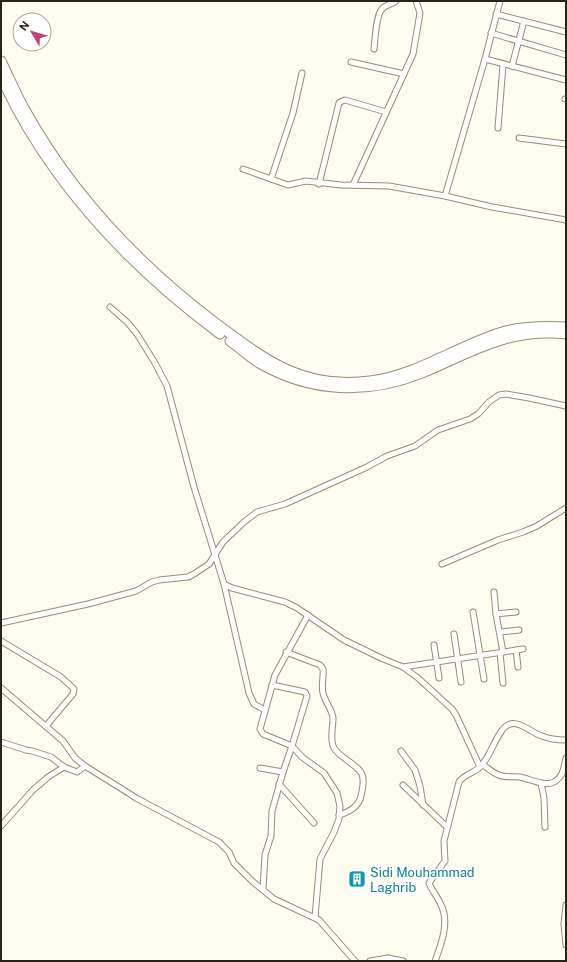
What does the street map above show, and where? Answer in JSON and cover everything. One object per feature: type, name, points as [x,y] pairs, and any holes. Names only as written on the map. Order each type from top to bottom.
[{"type":"highway","points":[[1,61],[24,109],[49,150],[77,188],[112,230],[144,262],[194,306],[263,357],[284,368],[323,380],[342,382],[369,381],[403,373],[501,332],[532,327],[566,327]]},
{"type":"highway","points":[[1,78],[31,134],[58,174],[88,212],[120,248],[190,312],[258,362],[283,375],[309,384],[336,388],[364,388],[392,383],[421,373],[482,345],[502,339],[544,333],[566,334]]},
{"type":"street","points":[[374,49],[379,12],[386,5],[392,4],[396,1]]},
{"type":"street","points":[[353,185],[413,54],[417,40],[420,13],[416,1]]},
{"type":"street","points":[[445,196],[485,59],[500,1]]},
{"type":"street","points":[[496,14],[566,32]]},
{"type":"street","points":[[512,66],[524,21]]},
{"type":"street","points":[[491,33],[566,55]]},
{"type":"street","points":[[485,59],[503,65],[566,80]]},
{"type":"street","points":[[351,62],[404,74]]},
{"type":"street","points":[[498,128],[503,65]]},
{"type":"street","points":[[271,179],[293,112],[302,73]]},
{"type":"street","points":[[319,184],[339,104],[342,100],[386,112]]},
{"type":"street","points":[[519,138],[566,144]]},
{"type":"street","points":[[243,169],[288,184],[303,181],[319,184],[389,186],[566,220]]},
{"type":"street","points":[[110,307],[124,319],[137,334],[167,386],[187,464],[224,584],[249,693],[254,704],[265,710]]},
{"type":"street","points":[[1,623],[95,602],[136,591],[152,582],[159,580],[188,577],[213,560],[222,542],[257,512],[285,504],[368,467],[387,456],[415,446],[438,430],[470,419],[478,414],[489,402],[499,396],[506,394],[566,406]]},
{"type":"street","points":[[442,564],[498,540],[537,526],[566,508]]},
{"type":"street","points":[[224,584],[232,588],[292,605],[344,640],[403,668],[418,678],[452,709],[456,714],[482,766],[497,774],[504,777],[520,777],[547,784],[553,783],[560,778],[566,758]]},
{"type":"street","points":[[494,592],[496,614],[500,632],[503,683]]},
{"type":"street","points":[[473,612],[484,679]]},
{"type":"street","points":[[496,614],[516,612]]},
{"type":"street","points":[[308,615],[286,652],[275,675],[260,729],[261,733],[292,746],[302,757],[324,774],[337,792],[340,806],[339,822],[320,859],[315,917]]},
{"type":"street","points":[[500,632],[518,630]]},
{"type":"street","points":[[454,634],[461,682]]},
{"type":"street","points":[[1,642],[61,677],[74,689],[73,694],[46,726]]},
{"type":"street","points":[[434,645],[438,678]]},
{"type":"street","points":[[403,668],[523,649]]},
{"type":"street","points":[[516,650],[518,667]]},
{"type":"street","points":[[286,652],[320,665],[323,669],[323,693],[333,716],[332,740],[334,748],[338,753],[361,771],[363,776],[364,781],[361,799],[357,805],[349,811],[339,815]]},
{"type":"street","points":[[263,889],[265,855],[271,836],[272,812],[279,784],[307,694],[272,685]]},
{"type":"street","points":[[1,688],[63,741],[75,758],[85,766],[136,798],[219,842],[229,852],[234,863],[253,882],[274,899],[315,917],[355,961]]},
{"type":"street","points":[[435,961],[443,935],[444,919],[442,906],[429,883],[445,861],[444,841],[459,782],[465,776],[482,766],[502,731],[506,726],[513,722],[520,724],[542,737],[566,740]]},
{"type":"street","points":[[1,742],[26,750],[32,750],[50,757],[64,767],[77,772],[85,766]]},
{"type":"street","points":[[401,751],[415,770],[420,786],[423,804]]},
{"type":"street","points":[[1,826],[33,790],[48,777],[64,767]]},
{"type":"street","points":[[260,768],[283,772]]},
{"type":"street","points":[[541,783],[544,798],[545,826]]},
{"type":"street","points":[[279,784],[314,823]]},
{"type":"street","points":[[403,785],[447,827]]},
{"type":"street","points":[[566,906],[564,924],[566,945]]},
{"type":"street","points":[[370,961],[388,958],[403,961]]},
{"type":"place","name":"Sidi Mouhammad Laghrib","points":[[357,879]]}]
